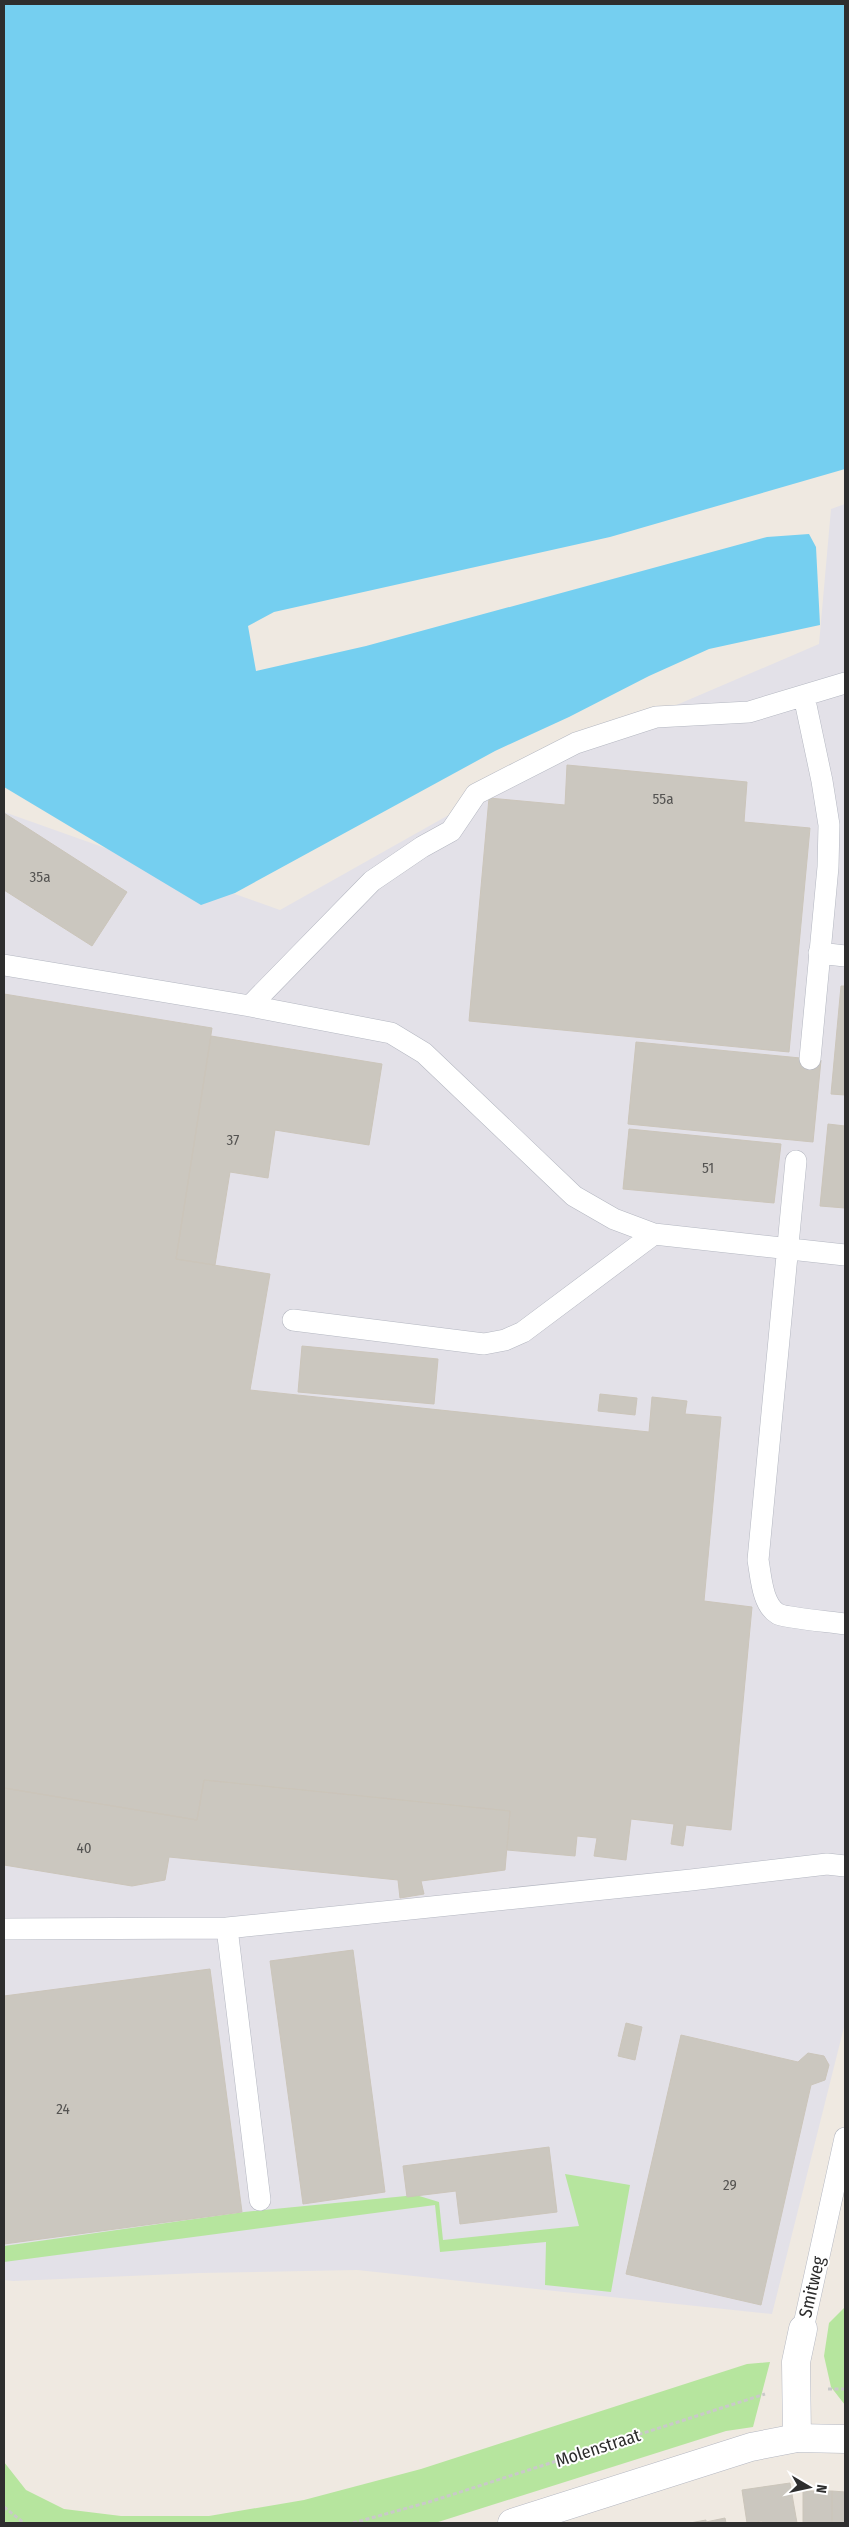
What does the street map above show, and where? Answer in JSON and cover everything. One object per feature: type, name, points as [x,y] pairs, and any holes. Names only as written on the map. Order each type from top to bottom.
[{"type":"street","name":"Smitweg","points":[[797,2438],[796,2362],[803,2329]]},
{"type":"street","points":[[512,2523],[751,2447],[797,2438],[845,2440]]},
{"type":"lane","points":[[250,1006],[372,881],[422,847],[452,831],[476,794],[576,743],[656,717],[749,712],[845,683]]},
{"type":"lane","points":[[804,696],[829,825],[828,867],[810,1059]]},
{"type":"lane","points":[[820,953],[845,956]]},
{"type":"lane","points":[[4,965],[250,1006],[391,1033],[424,1053],[574,1196],[614,1219],[654,1234],[845,1255]]},
{"type":"lane","points":[[796,1160],[758,1560],[762,1587],[770,1605],[778,1614],[845,1624]]},
{"type":"lane","points":[[293,1320],[484,1344],[505,1340],[523,1332],[654,1234]]},
{"type":"lane","points":[[4,1929],[227,1928],[827,1864],[845,1866]]},
{"type":"lane","points":[[227,1928],[260,2200]]},
{"type":"lane","name":"Smitweg","points":[[803,2329],[845,2138]]},
{"type":"path","name":"Molenstraat","points":[[353,2523],[430,2502],[769,2393],[796,2390],[845,2389]]},
{"type":"path","points":[[4,2506],[24,2523]]},
{"type":"shaded area","points":[[845,504],[845,2023],[772,2314],[357,2270],[4,2280],[4,812],[280,910],[541,763],[819,644],[831,509]]},
{"type":"green space","points":[[565,2174],[630,2185],[611,2292],[545,2285],[546,2242],[440,2252],[435,2205],[4,2262],[4,2246],[244,2212],[416,2195],[439,2202],[443,2240],[579,2226]]},
{"type":"green space","points":[[845,2307],[845,2405],[831,2387],[824,2356],[829,2323]]},
{"type":"green space","points":[[770,2362],[753,2427],[726,2431],[435,2523],[4,2523],[4,2462],[26,2490],[64,2509],[121,2516],[209,2516],[304,2500],[421,2469],[747,2364]]},
{"type":"water","points":[[4,4],[845,4],[845,469],[610,537],[274,612],[248,626],[256,671],[366,646],[767,537],[809,534],[816,547],[820,625],[709,649],[649,676],[569,717],[495,751],[235,893],[201,905],[4,787]]},
{"type":"building","points":[[567,765],[747,782],[744,822],[810,828],[789,1052],[469,1021],[489,798],[565,805]]},
{"type":"building","points":[[4,813],[127,892],[92,946],[4,890]]},
{"type":"building","points":[[841,986],[845,986],[845,1095],[831,1094]]},
{"type":"building","points":[[4,994],[212,1028],[176,1259],[270,1274],[250,1390],[649,1432],[652,1397],[687,1401],[685,1414],[721,1417],[704,1601],[752,1607],[731,1830],[686,1825],[683,1846],[671,1844],[674,1824],[631,1819],[626,1860],[594,1856],[597,1838],[577,1836],[575,1856],[507,1850],[510,1811],[204,1780],[197,1820],[4,1788]]},
{"type":"building","points":[[211,1036],[382,1064],[369,1145],[275,1130],[268,1178],[230,1172],[215,1265],[176,1259]]},
{"type":"building","points":[[636,1042],[821,1060],[813,1142],[628,1124]]},
{"type":"building","points":[[828,1124],[845,1126],[845,1208],[820,1206]]},
{"type":"building","points":[[629,1129],[781,1144],[774,1203],[623,1189]]},
{"type":"building","points":[[302,1346],[438,1359],[434,1404],[298,1392]]},
{"type":"building","points":[[600,1394],[637,1398],[635,1415],[598,1411]]},
{"type":"building","points":[[204,1780],[510,1811],[505,1870],[421,1881],[424,1894],[400,1898],[398,1880],[169,1857],[165,1880],[132,1886],[4,1865],[4,1788],[197,1820]]},
{"type":"building","points":[[353,1950],[385,2192],[303,2204],[270,1961]]},
{"type":"building","points":[[210,1969],[242,2212],[4,2244],[4,1996]]},
{"type":"building","points":[[626,2023],[642,2027],[635,2060],[618,2056]]},
{"type":"building","points":[[681,2035],[798,2062],[808,2053],[824,2056],[829,2065],[825,2080],[811,2085],[761,2305],[626,2274]]},
{"type":"building","points":[[549,2147],[557,2212],[460,2224],[456,2191],[407,2197],[403,2166]]},
{"type":"building","points":[[790,2483],[797,2523],[763,2523],[762,2521],[747,2523],[742,2490]]},
{"type":"building","points":[[803,2491],[832,2491],[832,2523],[803,2523]]},
{"type":"building","points":[[832,2491],[845,2492],[845,2523],[832,2523]]},
{"type":"building","points":[[725,2518],[726,2523],[690,2523],[706,2520],[706,2522]]}]
